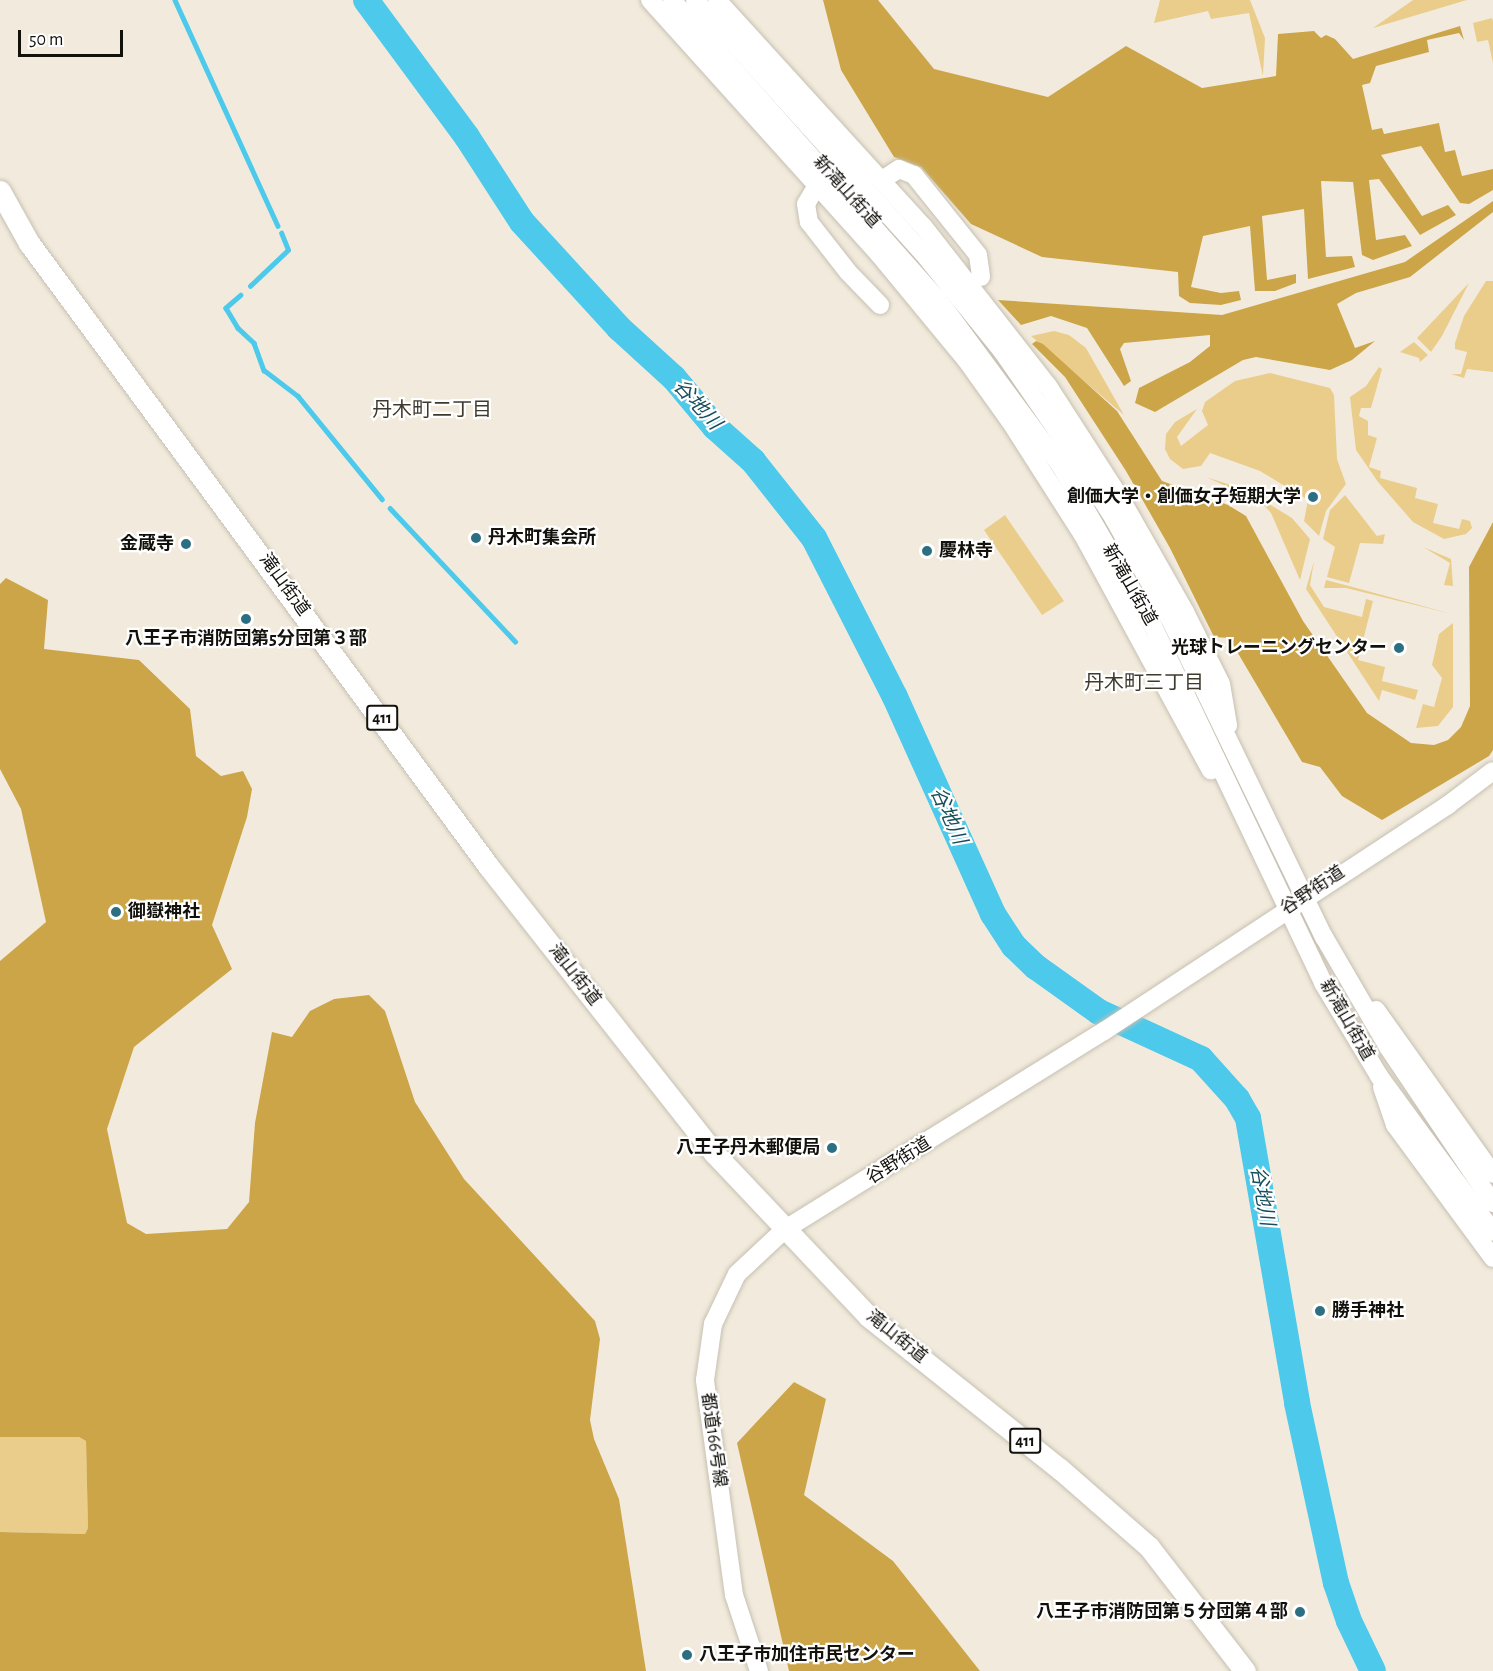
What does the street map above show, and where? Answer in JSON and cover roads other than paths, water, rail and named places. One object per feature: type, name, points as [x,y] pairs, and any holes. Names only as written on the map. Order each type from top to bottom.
[{"type":"highway","name":"滝山街道","points":[[0,191],[29,243],[489,867],[652,1078],[784,1230],[868,1316],[1060,1469],[1149,1547],[1245,1671]]},
{"type":"main road","points":[[650,0],[818,184],[924,308],[1010,421],[1112,585],[1190,738],[1247,829]]},
{"type":"main road","name":"新滝山街道","points":[[672,0],[887,238],[1023,411],[1060,465],[1153,626],[1285,910],[1379,1076],[1493,1232]]},
{"type":"main road","name":"新滝山街道","points":[[695,0],[864,184],[1002,351],[1111,514],[1229,736],[1304,896],[1347,976],[1388,1047],[1493,1203]]},
{"type":"main road","points":[[717,0],[882,180],[1014,340],[1122,501],[1221,684],[1229,736]]},
{"type":"main road","points":[[882,180],[900,169],[914,175],[978,255],[981,277]]},
{"type":"main road","points":[[818,184],[806,204],[815,232],[880,305]]},
{"type":"main road","name":"谷野街道","points":[[784,1230],[1104,1031],[1304,896],[1448,805],[1493,771]]},
{"type":"main road","points":[[1347,976],[1398,1037],[1493,1174]]},
{"type":"main road","points":[[1379,1076],[1395,1125],[1493,1258]]},
{"type":"main road","name":"都道166号線","points":[[759,1671],[732,1584],[706,1361],[713,1324],[727,1289],[761,1250],[784,1230]]},
{"type":"waterway","points":[[175,0],[278,226]]},
{"type":"waterway","name":"谷地川","points":[[366,0],[467,137],[522,222],[619,328],[674,378],[715,427],[753,461],[814,538],[895,697],[993,914],[1014,946],[1036,967],[1099,1012],[1201,1059],[1237,1099],[1248,1118],[1297,1403],[1336,1583],[1349,1621],[1373,1671]]},
{"type":"waterway","points":[[250,286],[288,250],[281,233]]},
{"type":"waterway","points":[[241,295],[226,308],[238,328],[254,343],[264,370],[298,396],[382,499]]},
{"type":"waterway","points":[[390,508],[515,641]]},
{"type":"place","name":"創価大学・創価女子短期大学","points":[[1313,497]]},
{"type":"place","name":"丹木町集会所","points":[[476,538]]},
{"type":"place","name":"金蔵寺","points":[[186,544]]},
{"type":"place","name":"慶林寺","points":[[927,551]]},
{"type":"place","name":"八王子市消防団第5分団第３部","points":[[246,619]]},
{"type":"place","name":"光球トレーニングセンター","points":[[1399,648]]},
{"type":"place","name":"御嶽神社","points":[[116,912]]},
{"type":"place","name":"八王子丹木郵便局","points":[[832,1148]]},
{"type":"place","name":"勝手神社","points":[[1320,1311]]},
{"type":"place","name":"八王子市消防団第５分団第４部","points":[[1300,1612]]},
{"type":"place","name":"八王子市加住市民センター","points":[[687,1655]]},
{"type":"district","name":"丹木町二丁目","points":[[432,410]]},
{"type":"district","name":"丹木町三丁目","points":[[1144,683]]}]
